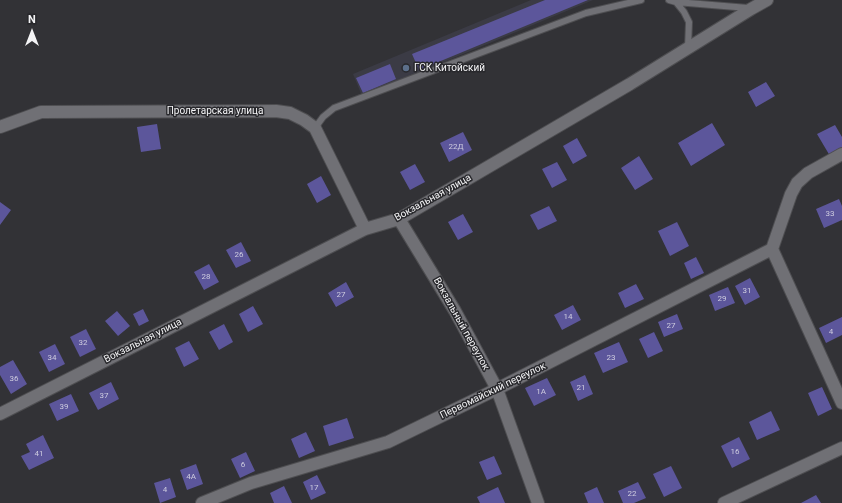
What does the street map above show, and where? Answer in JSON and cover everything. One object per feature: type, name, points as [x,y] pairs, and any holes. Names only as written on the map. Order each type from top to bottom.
[{"type":"street","name":"Вокзальная улица","points":[[0,414],[365,229],[399,219],[630,84],[751,8],[767,0]]},
{"type":"street","name":"Пролетарская улица","points":[[0,127],[41,112],[276,110],[290,113],[304,120],[315,128]]},
{"type":"street","points":[[315,128],[365,229]]},
{"type":"street","points":[[842,154],[808,173],[797,183],[791,194],[772,249],[842,403]]},
{"type":"street","name":"Вокзальный переулок","points":[[399,219],[456,310],[497,389],[538,503]]},
{"type":"street","name":"Первомайский переулок","points":[[202,503],[251,483],[388,442],[497,389],[772,249]]},
{"type":"street","points":[[724,503],[842,448]]},
{"type":"lane","points":[[315,128],[322,117],[334,108],[586,13],[641,0]]},
{"type":"lane","points":[[669,0],[676,2],[751,8]]},
{"type":"lane","points":[[676,2],[684,12],[689,22],[688,48]]},
{"type":"shaded area","points":[[531,0],[593,0],[362,96],[353,74]]},
{"type":"building","points":[[545,0],[588,0],[419,70],[412,54]]},
{"type":"building","points":[[390,64],[396,79],[363,93],[356,78]]},
{"type":"building","points":[[766,82],[775,96],[756,107],[748,92]]},
{"type":"building","points":[[712,123],[725,145],[691,166],[678,143]]},
{"type":"building","points":[[157,124],[161,149],[141,152],[137,127]]},
{"type":"building","points":[[835,125],[842,137],[842,149],[830,156],[817,134]]},
{"type":"building","points":[[463,132],[472,150],[449,162],[440,143]]},
{"type":"building","points":[[577,138],[587,156],[573,164],[563,146]]},
{"type":"building","points":[[639,156],[653,179],[635,190],[621,168]]},
{"type":"building","points":[[557,162],[567,180],[552,188],[542,169]]},
{"type":"building","points":[[415,164],[425,182],[410,190],[400,172]]},
{"type":"building","points":[[321,176],[331,195],[317,203],[307,184]]},
{"type":"building","points":[[839,199],[842,206],[842,220],[824,228],[816,209]]},
{"type":"building","points":[[0,202],[11,210],[0,225]]},
{"type":"building","points":[[549,206],[557,221],[538,230],[530,215]]},
{"type":"building","points":[[463,214],[473,232],[458,240],[448,222]]},
{"type":"building","points":[[677,222],[689,246],[670,256],[658,231]]},
{"type":"building","points":[[241,242],[251,261],[236,268],[226,250]]},
{"type":"building","points":[[696,257],[704,273],[691,279],[684,263]]},
{"type":"building","points":[[209,264],[219,282],[204,290],[194,272]]},
{"type":"building","points":[[750,278],[760,297],[745,305],[735,286]]},
{"type":"building","points":[[346,282],[354,297],[336,307],[328,293]]},
{"type":"building","points":[[636,284],[644,299],[625,308],[618,293]]},
{"type":"building","points":[[728,287],[735,303],[715,311],[709,295]]},
{"type":"building","points":[[573,305],[581,320],[562,330],[554,315]]},
{"type":"building","points":[[253,306],[263,324],[248,332],[239,314]]},
{"type":"building","points":[[143,309],[149,321],[139,326],[133,314]]},
{"type":"building","points":[[117,311],[130,326],[118,336],[105,321]]},
{"type":"building","points":[[677,314],[683,329],[664,337],[658,322]]},
{"type":"building","points":[[842,317],[842,335],[826,343],[819,328]]},
{"type":"building","points":[[224,324],[233,342],[219,350],[209,332]]},
{"type":"building","points":[[86,329],[96,349],[80,357],[70,337]]},
{"type":"building","points":[[654,332],[663,351],[648,358],[639,339]]},
{"type":"building","points":[[189,341],[199,359],[184,367],[175,348]]},
{"type":"building","points":[[619,342],[628,362],[603,373],[594,353]]},
{"type":"building","points":[[55,344],[65,364],[49,372],[39,352]]},
{"type":"building","points":[[13,360],[27,384],[11,394],[0,375],[0,367]]},
{"type":"building","points":[[585,375],[593,394],[578,401],[570,382]]},
{"type":"building","points":[[547,378],[556,395],[534,406],[525,388]]},
{"type":"building","points":[[111,382],[119,399],[98,410],[89,393]]},
{"type":"building","points":[[822,387],[832,409],[818,416],[808,393]]},
{"type":"building","points":[[71,394],[79,411],[57,421],[49,404]]},
{"type":"building","points":[[771,411],[780,430],[757,440],[749,422]]},
{"type":"building","points":[[347,418],[354,438],[329,446],[323,426]]},
{"type":"building","points":[[306,432],[315,451],[299,458],[291,439]]},
{"type":"building","points":[[43,435],[54,458],[29,470],[21,456],[30,452],[26,444]]},
{"type":"building","points":[[739,437],[750,459],[732,468],[721,446]]},
{"type":"building","points":[[246,452],[255,471],[240,478],[231,459]]},
{"type":"building","points":[[494,456],[502,474],[487,480],[479,462]]},
{"type":"building","points":[[196,464],[203,484],[187,490],[180,470]]},
{"type":"building","points":[[671,466],[682,488],[664,497],[653,474]]},
{"type":"building","points":[[317,475],[326,493],[311,500],[303,482]]},
{"type":"building","points":[[170,478],[176,497],[160,503],[154,483]]},
{"type":"building","points":[[638,482],[646,498],[634,503],[623,503],[618,491]]},
{"type":"building","points":[[284,486],[292,503],[274,503],[270,493]]},
{"type":"building","points":[[498,487],[505,503],[480,503],[477,497]]},
{"type":"building","points":[[597,487],[604,503],[588,503],[584,493]]},
{"type":"building","points":[[816,495],[821,503],[801,503]]},
{"type":"place","name":"ГСК Китойский","points":[[406,68]]}]
